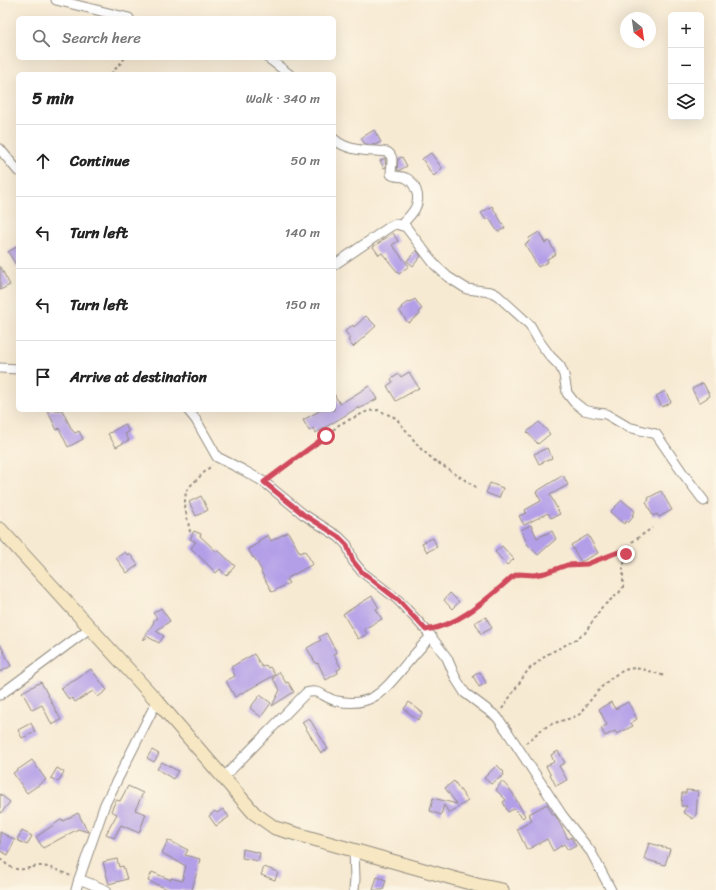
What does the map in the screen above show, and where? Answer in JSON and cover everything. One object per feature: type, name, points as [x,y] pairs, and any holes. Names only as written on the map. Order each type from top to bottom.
[{"type":"main road","points":[[0,529],[157,701],[254,813],[275,828],[476,888],[502,890]]},
{"type":"street","points":[[56,0],[121,16]]},
{"type":"street","points":[[271,60],[286,72]]},
{"type":"street","points":[[336,140],[342,145],[351,148],[387,152],[390,154],[392,157],[391,174],[393,176],[406,178],[413,184],[418,194],[418,202],[414,212],[401,225]]},
{"type":"street","points":[[0,149],[16,169]]},
{"type":"street","points":[[336,264],[391,226],[396,224],[406,227],[435,265],[448,277],[467,289],[491,292],[497,295],[530,325],[539,341],[550,356],[560,366],[564,375],[567,393],[574,402],[584,410],[606,414],[628,427],[656,434],[682,472],[704,500]]},
{"type":"street","points":[[0,368],[16,370]]},
{"type":"street","points":[[190,412],[218,457],[264,482],[303,514],[339,537],[347,545],[353,561],[362,572],[398,600],[428,633],[447,658],[456,679],[465,693],[497,717],[562,815],[591,852],[611,890]]},
{"type":"street","points":[[0,695],[90,628]]},
{"type":"street","points":[[223,778],[306,693],[312,691],[317,692],[334,701],[349,704],[366,701],[377,695],[390,684],[428,633]]},
{"type":"street","points":[[76,890],[105,804],[157,701]]},
{"type":"street","points":[[354,851],[356,879],[354,890]]},
{"type":"street","points":[[79,878],[106,890]]},
{"type":"path","points":[[113,72],[123,60]]},
{"type":"path","points":[[264,482],[317,444],[340,424],[368,411],[378,410],[396,418],[421,449],[435,461],[476,487]]},
{"type":"path","points":[[190,532],[186,505],[186,492],[188,488],[210,467],[218,457]]},
{"type":"path","points":[[497,717],[528,670],[548,654],[586,633],[602,607],[619,593],[623,587],[623,568],[626,554],[632,542],[652,528]]},
{"type":"path","points":[[428,633],[453,622],[474,609],[512,577],[518,574],[534,575],[545,573],[567,565],[587,564],[629,548]]},
{"type":"path","points":[[519,749],[543,728],[580,714],[604,685],[619,673],[632,669],[665,676]]},
{"type":"path","points":[[0,859],[14,869],[20,870],[34,866],[50,868],[79,878]]},
{"type":"building","points":[[374,130],[381,142],[375,145],[365,144],[361,138]]},
{"type":"building","points":[[431,153],[442,168],[434,176],[428,170],[429,169],[422,159]]},
{"type":"building","points":[[402,157],[407,166],[397,170],[398,159]]},
{"type":"building","points":[[385,158],[386,167],[384,168],[380,161]]},
{"type":"building","points":[[492,206],[505,228],[498,232],[489,218],[486,220],[481,213]]},
{"type":"building","points":[[539,232],[545,243],[549,241],[556,254],[547,259],[548,262],[538,267],[525,244],[530,241],[529,238]]},
{"type":"building","points":[[393,233],[398,241],[392,245],[409,266],[399,274],[382,253],[379,255],[373,247]]},
{"type":"building","points":[[16,247],[16,265],[8,252]]},
{"type":"building","points":[[416,250],[421,256],[413,266],[407,261]]},
{"type":"building","points":[[0,266],[10,285],[0,290]]},
{"type":"building","points":[[415,299],[422,309],[419,311],[420,314],[408,323],[399,310],[409,301],[410,302]]},
{"type":"building","points":[[366,316],[376,326],[353,347],[348,340],[350,338],[345,331],[353,325],[354,327]]},
{"type":"building","points":[[409,372],[419,388],[396,401],[387,386],[393,382],[391,379],[399,374],[401,377]]},
{"type":"building","points":[[703,383],[710,396],[699,403],[692,389]]},
{"type":"building","points":[[369,386],[377,399],[359,409],[359,407],[316,433],[314,428],[309,431],[303,420],[317,412],[336,412],[336,397],[340,404]]},
{"type":"building","points":[[665,391],[671,402],[662,407],[656,396]]},
{"type":"building","points":[[48,412],[63,412],[72,430],[75,433],[79,431],[83,439],[68,447],[59,428],[57,430]]},
{"type":"building","points":[[539,422],[550,434],[538,444],[527,432]]},
{"type":"building","points":[[125,424],[129,432],[125,434],[129,440],[116,447],[108,434]]},
{"type":"building","points":[[547,448],[552,458],[539,464],[534,454]]},
{"type":"building","points":[[563,475],[568,485],[550,495],[560,514],[551,518],[548,513],[524,525],[519,516],[526,513],[525,510],[541,501],[536,492]]},
{"type":"building","points":[[490,483],[503,488],[499,498],[486,493]]},
{"type":"building","points":[[661,491],[672,510],[659,517],[657,514],[653,516],[646,502],[649,500],[648,498]]},
{"type":"building","points":[[201,496],[208,510],[196,516],[189,502]]},
{"type":"building","points":[[622,500],[635,511],[632,515],[634,516],[628,523],[626,521],[624,524],[610,512]]},
{"type":"building","points":[[531,525],[537,538],[552,531],[556,539],[538,555],[528,545],[521,530]]},
{"type":"building","points":[[194,531],[201,534],[200,536],[217,552],[219,551],[235,566],[226,576],[220,569],[216,573],[191,548],[196,542],[190,539]]},
{"type":"building","points":[[288,532],[300,553],[305,551],[313,564],[286,579],[289,583],[272,592],[261,572],[262,571],[248,549],[259,543],[258,541],[268,535],[271,541]]},
{"type":"building","points":[[588,535],[598,553],[581,562],[571,545]]},
{"type":"building","points":[[433,538],[437,547],[427,552],[422,543]]},
{"type":"building","points":[[502,546],[514,559],[507,565],[495,552]]},
{"type":"building","points":[[125,552],[127,555],[129,553],[138,565],[127,573],[116,558]]},
{"type":"building","points":[[450,593],[459,602],[452,609],[444,600]]},
{"type":"building","points":[[372,596],[379,608],[376,609],[382,619],[364,629],[367,634],[358,639],[343,614]]},
{"type":"building","points":[[161,608],[170,621],[156,631],[164,636],[159,643],[148,637],[143,640],[154,622],[153,621],[157,618],[153,613]]},
{"type":"building","points":[[486,617],[492,628],[481,634],[475,622]]},
{"type":"building","points":[[326,633],[337,653],[334,654],[341,668],[337,670],[338,673],[326,680],[318,663],[316,664],[307,648],[321,640],[319,637]]},
{"type":"building","points":[[0,644],[11,666],[0,672]]},
{"type":"building","points":[[254,654],[262,667],[266,665],[268,668],[270,667],[275,675],[235,697],[226,681],[235,676],[231,667]]},
{"type":"building","points":[[91,669],[107,690],[98,697],[93,691],[75,702],[72,698],[69,700],[61,688]]},
{"type":"building","points":[[279,671],[286,683],[288,682],[294,692],[272,706],[280,690],[273,679]]},
{"type":"building","points":[[480,672],[486,683],[479,687],[473,676]]},
{"type":"building","points":[[41,682],[61,720],[52,725],[42,705],[32,710],[22,692]]},
{"type":"building","points":[[260,695],[271,703],[261,717],[250,708]]},
{"type":"building","points":[[409,702],[423,713],[418,720],[404,709]]},
{"type":"building","points":[[611,702],[615,709],[628,702],[637,719],[631,723],[633,726],[617,734],[615,731],[605,736],[601,728],[607,725],[599,709]]},
{"type":"building","points":[[309,718],[328,749],[321,753],[302,722]]},
{"type":"building","points":[[31,723],[35,732],[22,738],[18,730]]},
{"type":"building","points":[[152,750],[159,754],[154,762],[147,758]]},
{"type":"building","points":[[558,751],[565,763],[559,766],[567,780],[556,786],[546,766],[554,762],[551,755]]},
{"type":"building","points":[[32,760],[46,780],[27,793],[13,773]]},
{"type":"building","points":[[162,762],[178,771],[173,779],[157,769]]},
{"type":"building","points":[[497,765],[504,772],[504,775],[491,784],[484,778]]},
{"type":"building","points":[[57,768],[64,772],[58,782],[51,778]]},
{"type":"building","points":[[454,781],[468,801],[449,813],[444,805],[441,815],[430,811],[433,798],[457,804],[445,788]]},
{"type":"building","points":[[502,781],[512,792],[525,816],[523,818],[514,809],[508,812],[503,802],[506,800],[496,790]]},
{"type":"building","points":[[128,786],[143,793],[135,810],[146,814],[139,833],[121,825],[114,838],[106,834],[117,814],[111,811],[116,800],[120,801]]},
{"type":"building","points":[[686,790],[698,790],[696,815],[693,819],[683,812],[687,806],[681,806],[682,793],[686,793]]},
{"type":"building","points":[[0,794],[10,802],[0,814]]},
{"type":"building","points":[[547,804],[553,815],[557,818],[568,839],[571,837],[576,846],[568,850],[564,844],[553,851],[547,839],[527,850],[517,829],[532,821],[529,814]]},
{"type":"building","points":[[223,809],[229,817],[216,826],[209,816],[215,811],[217,813]]},
{"type":"building","points":[[78,813],[88,832],[78,829],[43,848],[36,837],[62,819],[63,821]]},
{"type":"building","points":[[22,831],[32,836],[27,845],[17,840]]},
{"type":"building","points":[[0,832],[15,840],[8,855],[0,851]]},
{"type":"building","points":[[168,840],[188,850],[185,855],[200,859],[192,890],[170,890],[148,881],[152,872],[171,880],[171,878],[182,881],[186,866],[162,853]]},
{"type":"building","points":[[649,843],[670,849],[665,865],[644,859]]},
{"type":"building","points":[[243,849],[260,853],[258,861],[242,858]]},
{"type":"building","points":[[117,859],[119,867],[123,866],[127,879],[109,884],[103,862]]},
{"type":"building","points":[[264,867],[278,872],[275,880],[261,875]]},
{"type":"building","points":[[377,877],[386,880],[383,890],[373,890]]},
{"type":"route","points":[[326,436],[264,482],[303,514],[339,537],[347,545],[353,561],[362,572],[398,600],[426,630],[438,628],[453,622],[474,609],[512,577],[518,574],[534,575],[545,573],[567,565],[587,564],[629,548],[626,554]]}]
